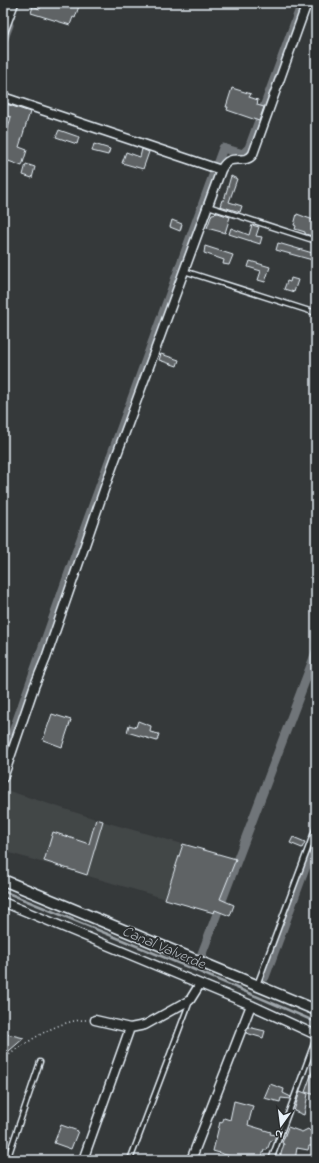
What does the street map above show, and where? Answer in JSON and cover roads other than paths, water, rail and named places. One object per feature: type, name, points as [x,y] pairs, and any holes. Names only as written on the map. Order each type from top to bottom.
[{"type":"street","points":[[3,32],[14,3]]},
{"type":"street","points":[[3,778],[34,687],[46,658],[81,553],[221,170],[224,164],[228,161],[233,159],[246,160],[253,154],[307,3]]},
{"type":"street","points":[[3,97],[221,170]]},
{"type":"street","points":[[3,880],[316,1010]]},
{"type":"street","points":[[3,902],[251,1005],[316,1036]]},
{"type":"street","points":[[95,1020],[130,1028],[145,1025],[190,1000],[200,984]]},
{"type":"street","points":[[191,1160],[251,1005]]},
{"type":"street","points":[[83,1160],[130,1028]]},
{"type":"lane","points":[[208,205],[316,241]]},
{"type":"lane","points":[[184,271],[316,313]]},
{"type":"lane","points":[[257,985],[316,827]]},
{"type":"lane","points":[[130,1160],[190,1000]]},
{"type":"lane","points":[[270,1160],[316,1036]]},
{"type":"lane","points":[[7,1160],[40,1062]]},
{"type":"waterway","points":[[3,760],[84,530],[223,148],[243,154],[249,148],[302,3]]},
{"type":"waterway","points":[[3,41],[9,25]]},
{"type":"waterway","points":[[201,956],[316,652]]},
{"type":"waterway","points":[[265,977],[316,839]]},
{"type":"waterway","name":"Canal Valverde","points":[[3,891],[195,970],[316,1022]]}]
